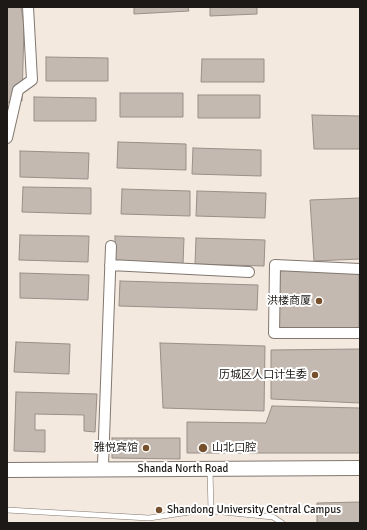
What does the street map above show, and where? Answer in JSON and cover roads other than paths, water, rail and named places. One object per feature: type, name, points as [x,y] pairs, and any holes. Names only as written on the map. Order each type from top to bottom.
[{"type":"main road","name":"Shanda North Road","points":[[7,470],[360,464]]},
{"type":"main road","name":"Shanda North Road","points":[[7,465],[360,468]]},
{"type":"street","points":[[7,138],[18,90],[32,80],[28,7]]},
{"type":"street","points":[[103,465],[111,246]]},
{"type":"street","points":[[110,265],[249,272]]},
{"type":"street","points":[[360,269],[275,265],[274,333],[360,333]]},
{"type":"lane","points":[[210,467],[211,511]]},
{"type":"lane","points":[[7,510],[149,518],[203,510],[273,517],[282,523]]},
{"type":"place","name":"洪楼商厦","points":[[319,301]]},
{"type":"place","name":"历城区人口计生委","points":[[315,375]]},
{"type":"place","name":"雅悦宾馆","points":[[146,448]]},
{"type":"place","name":"山北口腔","points":[[203,448]]},
{"type":"place","name":"Shandong University Central Campus","points":[[159,510]]}]
